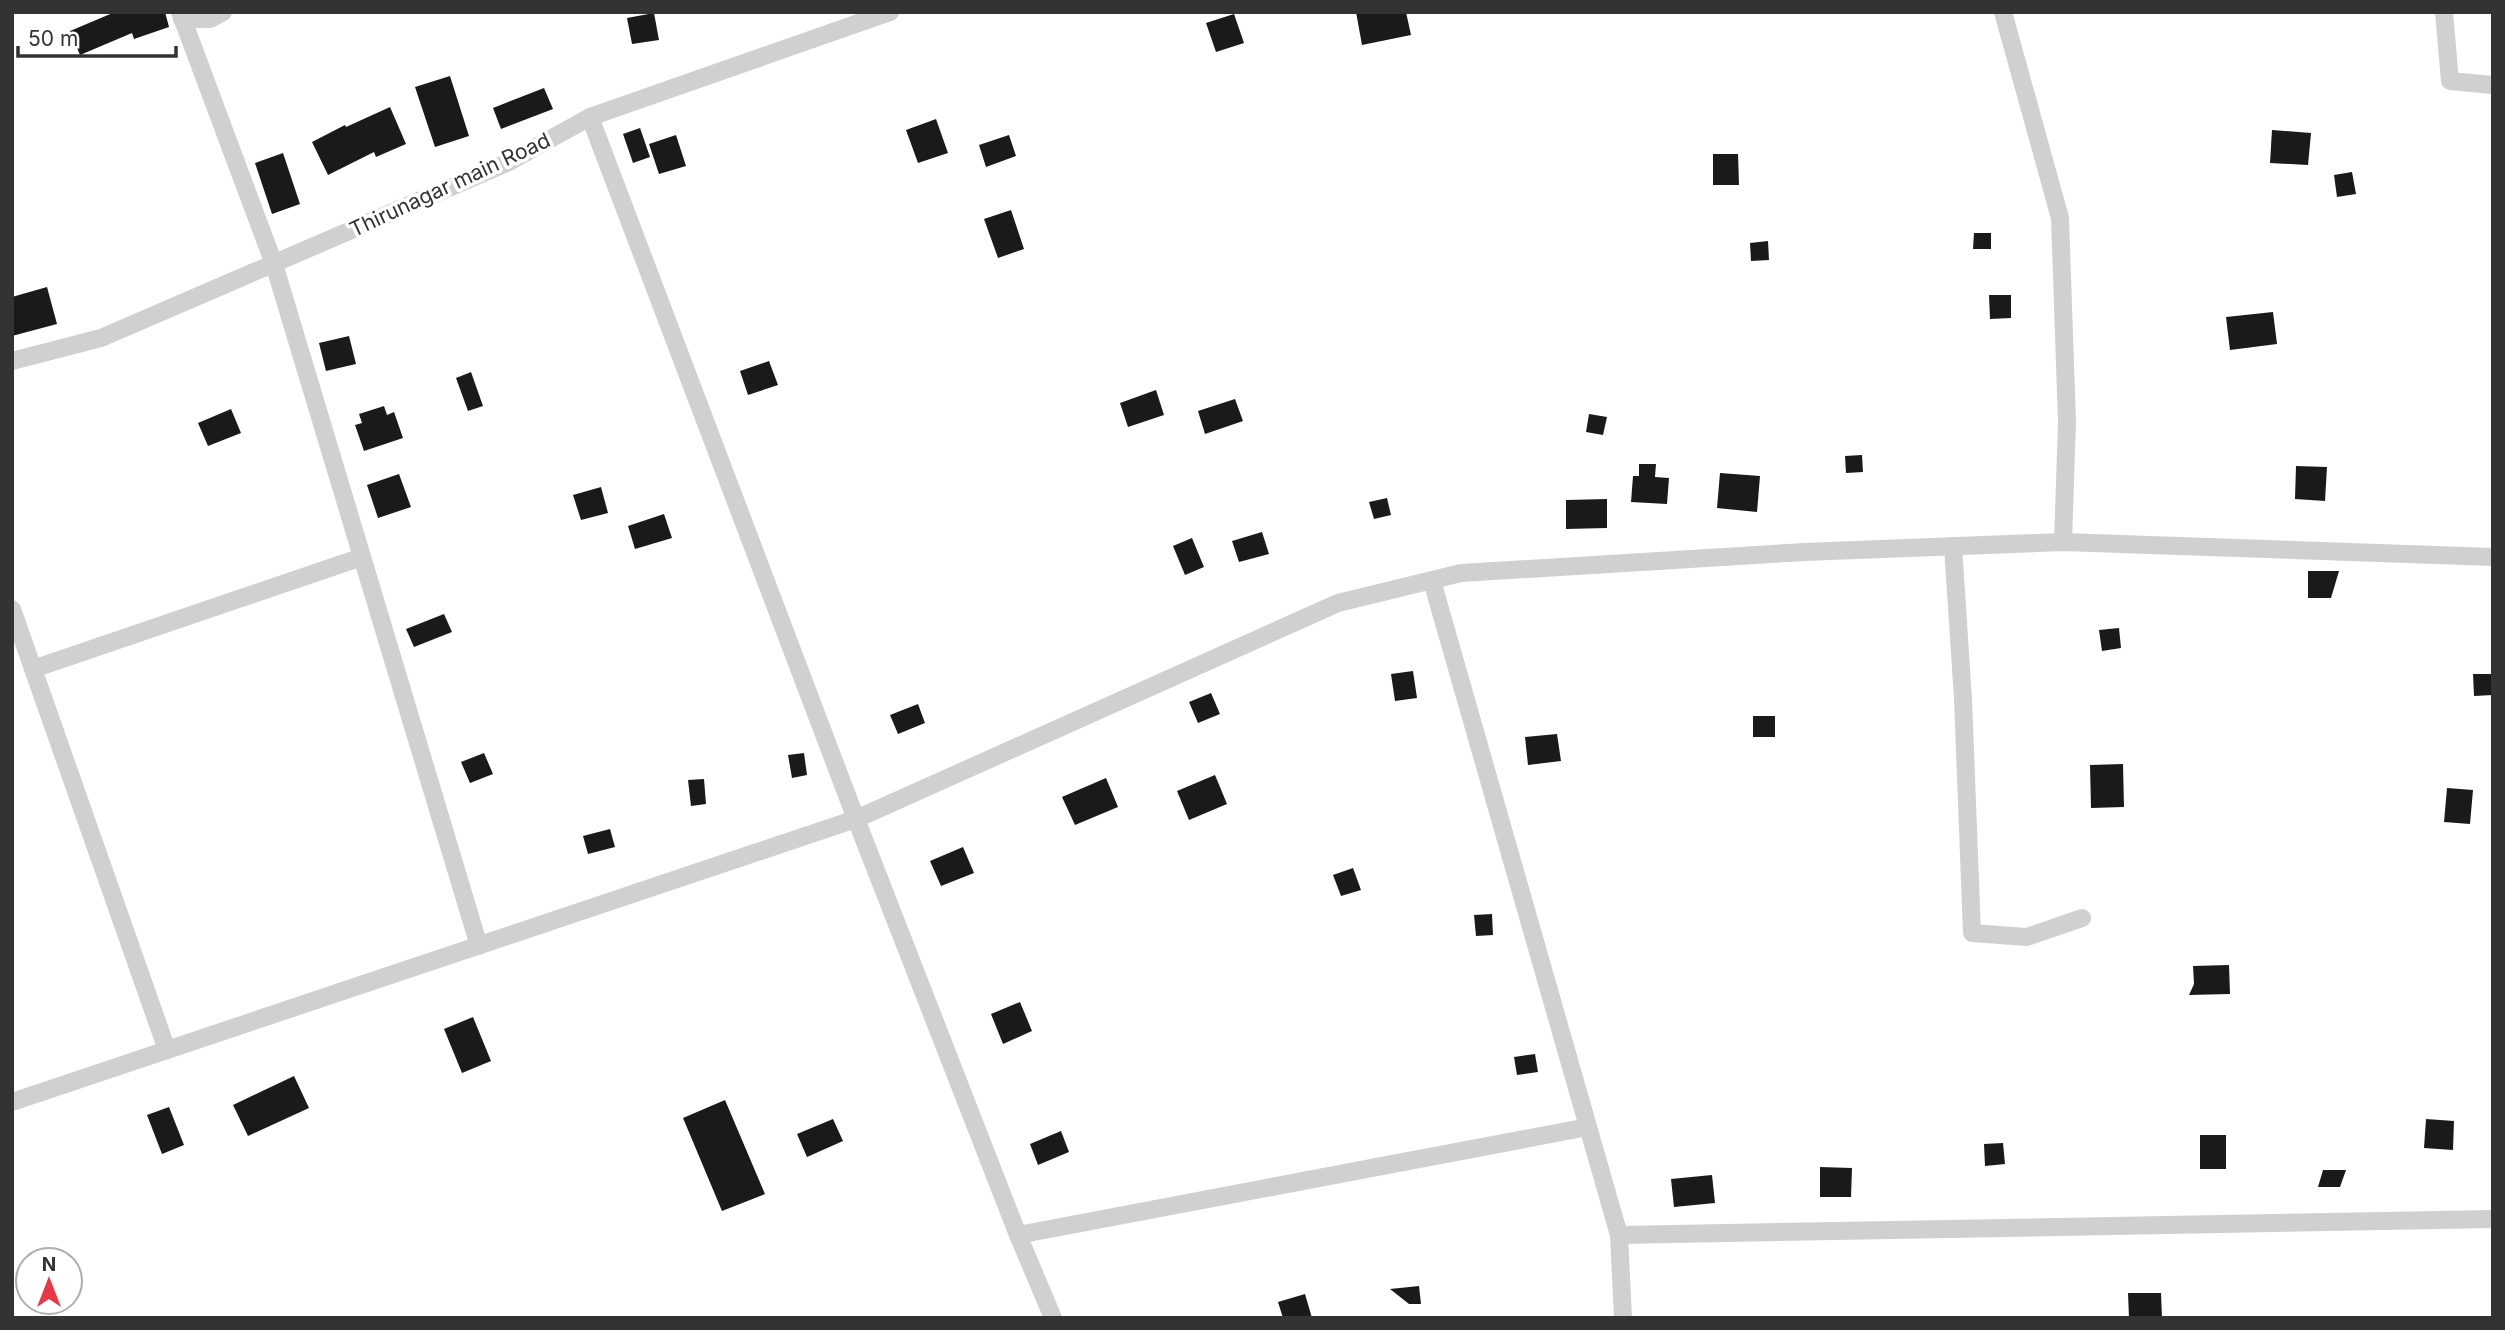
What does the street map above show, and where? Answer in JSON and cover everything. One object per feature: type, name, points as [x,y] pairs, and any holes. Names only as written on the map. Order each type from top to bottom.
[{"type":"street","points":[[223,12],[210,19],[181,15],[274,264],[479,946]]},
{"type":"street","name":"Thirunagar main Road","points":[[12,361],[101,338],[509,162],[590,117],[890,12]]},
{"type":"street","points":[[2003,12],[2060,218],[2067,422],[2063,542]]},
{"type":"street","points":[[2444,12],[2450,81],[2493,85]]},
{"type":"street","points":[[590,117],[856,819],[1053,1318]]},
{"type":"street","points":[[12,1102],[856,819],[1338,603],[1461,573],[1804,551],[2063,542],[2493,557]]},
{"type":"street","points":[[1952,546],[1963,699],[1972,933],[2027,937],[2082,918]]},
{"type":"street","points":[[33,668],[362,557]]},
{"type":"street","points":[[1432,581],[1619,1235],[1623,1318]]},
{"type":"street","points":[[12,609],[167,1050]]},
{"type":"street","points":[[1018,1235],[1588,1127]]},
{"type":"street","points":[[1619,1235],[2493,1219]]},
{"type":"building","points":[[115,12],[165,12],[169,27],[134,39],[132,33],[80,55],[70,31]]},
{"type":"building","points":[[1356,12],[1406,12],[1411,35],[1362,45]]},
{"type":"building","points":[[654,13],[659,40],[632,44],[627,18]]},
{"type":"building","points":[[1234,14],[1244,43],[1216,52],[1206,23]]},
{"type":"building","points":[[450,76],[469,136],[435,147],[415,87]]},
{"type":"building","points":[[544,88],[553,109],[501,129],[493,108]]},
{"type":"building","points":[[390,107],[406,144],[376,157],[374,152],[328,175],[312,142]]},
{"type":"building","points":[[936,119],[948,153],[918,163],[906,130]]},
{"type":"building","points":[[640,128],[650,157],[633,163],[623,134]]},
{"type":"building","points":[[2272,130],[2311,133],[2308,165],[2270,163]]},
{"type":"building","points":[[676,135],[686,166],[659,174],[649,144]]},
{"type":"building","points":[[1009,135],[1016,156],[986,167],[979,145]]},
{"type":"building","points":[[283,153],[300,204],[272,214],[255,163]]},
{"type":"building","points":[[1713,154],[1738,154],[1739,185],[1713,185]]},
{"type":"building","points":[[2352,172],[2356,194],[2337,197],[2334,175]]},
{"type":"building","points":[[1011,210],[1024,249],[998,258],[984,219]]},
{"type":"building","points":[[1974,233],[1991,233],[1991,249],[1973,249]]},
{"type":"building","points":[[1768,241],[1769,260],[1751,261],[1750,243]]},
{"type":"building","points":[[47,287],[57,324],[12,336],[12,297]]},
{"type":"building","points":[[1989,295],[2011,295],[2011,318],[1990,319]]},
{"type":"building","points":[[2273,312],[2277,344],[2230,350],[2226,317]]},
{"type":"building","points":[[349,336],[356,364],[326,371],[319,343]]},
{"type":"building","points":[[769,361],[778,385],[748,395],[740,371]]},
{"type":"building","points":[[471,372],[483,406],[468,411],[456,378]]},
{"type":"building","points":[[1156,390],[1164,415],[1128,427],[1120,403]]},
{"type":"building","points":[[1235,399],[1243,421],[1205,434],[1198,411]]},
{"type":"building","points":[[384,406],[387,415],[394,412],[403,438],[364,451],[355,425],[362,423],[359,414]]},
{"type":"building","points":[[231,409],[241,433],[208,446],[198,423]]},
{"type":"building","points":[[1589,414],[1607,417],[1603,435],[1586,432]]},
{"type":"building","points":[[1862,455],[1863,472],[1846,473],[1845,456]]},
{"type":"building","points":[[1639,464],[1656,464],[1655,477],[1669,478],[1667,504],[1631,502],[1633,476],[1639,476]]},
{"type":"building","points":[[2296,466],[2327,467],[2325,501],[2295,499]]},
{"type":"building","points":[[1720,473],[1760,476],[1757,512],[1717,508]]},
{"type":"building","points":[[399,474],[411,507],[378,518],[367,485]]},
{"type":"building","points":[[601,487],[608,513],[581,520],[573,495]]},
{"type":"building","points":[[1387,498],[1391,515],[1374,519],[1369,502]]},
{"type":"building","points":[[1607,499],[1607,528],[1566,529],[1566,500]]},
{"type":"building","points":[[664,514],[672,538],[635,549],[628,526]]},
{"type":"building","points":[[1262,532],[1269,554],[1239,562],[1232,541]]},
{"type":"building","points":[[1192,538],[1204,567],[1185,575],[1173,546]]},
{"type":"building","points":[[2308,571],[2339,571],[2331,598],[2308,598]]},
{"type":"building","points":[[444,614],[452,632],[414,647],[406,629]]},
{"type":"building","points":[[2119,628],[2121,648],[2102,651],[2099,630]]},
{"type":"building","points":[[1413,671],[1417,698],[1395,701],[1391,674]]},
{"type":"building","points":[[2473,674],[2493,674],[2493,695],[2474,696]]},
{"type":"building","points":[[1211,693],[1220,714],[1198,723],[1189,702]]},
{"type":"building","points":[[918,704],[925,723],[898,734],[890,715]]},
{"type":"building","points":[[1753,716],[1775,716],[1775,737],[1753,737]]},
{"type":"building","points":[[1557,734],[1561,761],[1528,765],[1525,737]]},
{"type":"building","points":[[484,753],[493,774],[470,783],[461,762]]},
{"type":"building","points":[[804,753],[807,775],[792,778],[788,755]]},
{"type":"building","points":[[2123,764],[2124,807],[2091,808],[2090,765]]},
{"type":"building","points":[[1215,775],[1227,804],[1189,820],[1177,791]]},
{"type":"building","points":[[1106,778],[1118,807],[1075,825],[1062,797]]},
{"type":"building","points":[[704,779],[706,804],[691,806],[688,780]]},
{"type":"building","points":[[2447,788],[2473,790],[2470,824],[2444,822]]},
{"type":"building","points":[[610,829],[615,847],[588,854],[583,836]]},
{"type":"building","points":[[963,847],[974,873],[941,886],[930,861]]},
{"type":"building","points":[[1353,868],[1361,890],[1341,896],[1333,875]]},
{"type":"building","points":[[1492,914],[1493,935],[1476,936],[1474,915]]},
{"type":"building","points":[[2229,965],[2230,994],[2189,995],[2194,984],[2193,966]]},
{"type":"building","points":[[1020,1002],[1032,1031],[1003,1044],[991,1014]]},
{"type":"building","points":[[473,1017],[491,1061],[462,1073],[444,1029]]},
{"type":"building","points":[[1535,1054],[1538,1072],[1517,1075],[1514,1057]]},
{"type":"building","points":[[294,1076],[309,1108],[248,1136],[233,1105]]},
{"type":"building","points":[[725,1100],[765,1194],[722,1211],[683,1118]]},
{"type":"building","points":[[169,1107],[184,1145],[162,1154],[147,1115]]},
{"type":"building","points":[[833,1119],[843,1141],[807,1157],[797,1134]]},
{"type":"building","points":[[2426,1119],[2454,1121],[2453,1150],[2424,1148]]},
{"type":"building","points":[[1061,1131],[1069,1152],[1038,1165],[1030,1144]]},
{"type":"building","points":[[2200,1135],[2226,1135],[2226,1169],[2200,1169]]},
{"type":"building","points":[[2003,1143],[2005,1164],[1985,1166],[1984,1144]]},
{"type":"building","points":[[1820,1167],[1852,1168],[1851,1197],[1820,1197]]},
{"type":"building","points":[[2323,1170],[2346,1170],[2340,1187],[2318,1187]]},
{"type":"building","points":[[1712,1175],[1715,1203],[1674,1207],[1671,1179]]},
{"type":"building","points":[[1419,1286],[1421,1304],[1409,1304],[1390,1289]]},
{"type":"building","points":[[2128,1293],[2161,1293],[2162,1318],[2129,1318]]},
{"type":"building","points":[[1305,1294],[1312,1318],[1283,1318],[1278,1302]]}]
